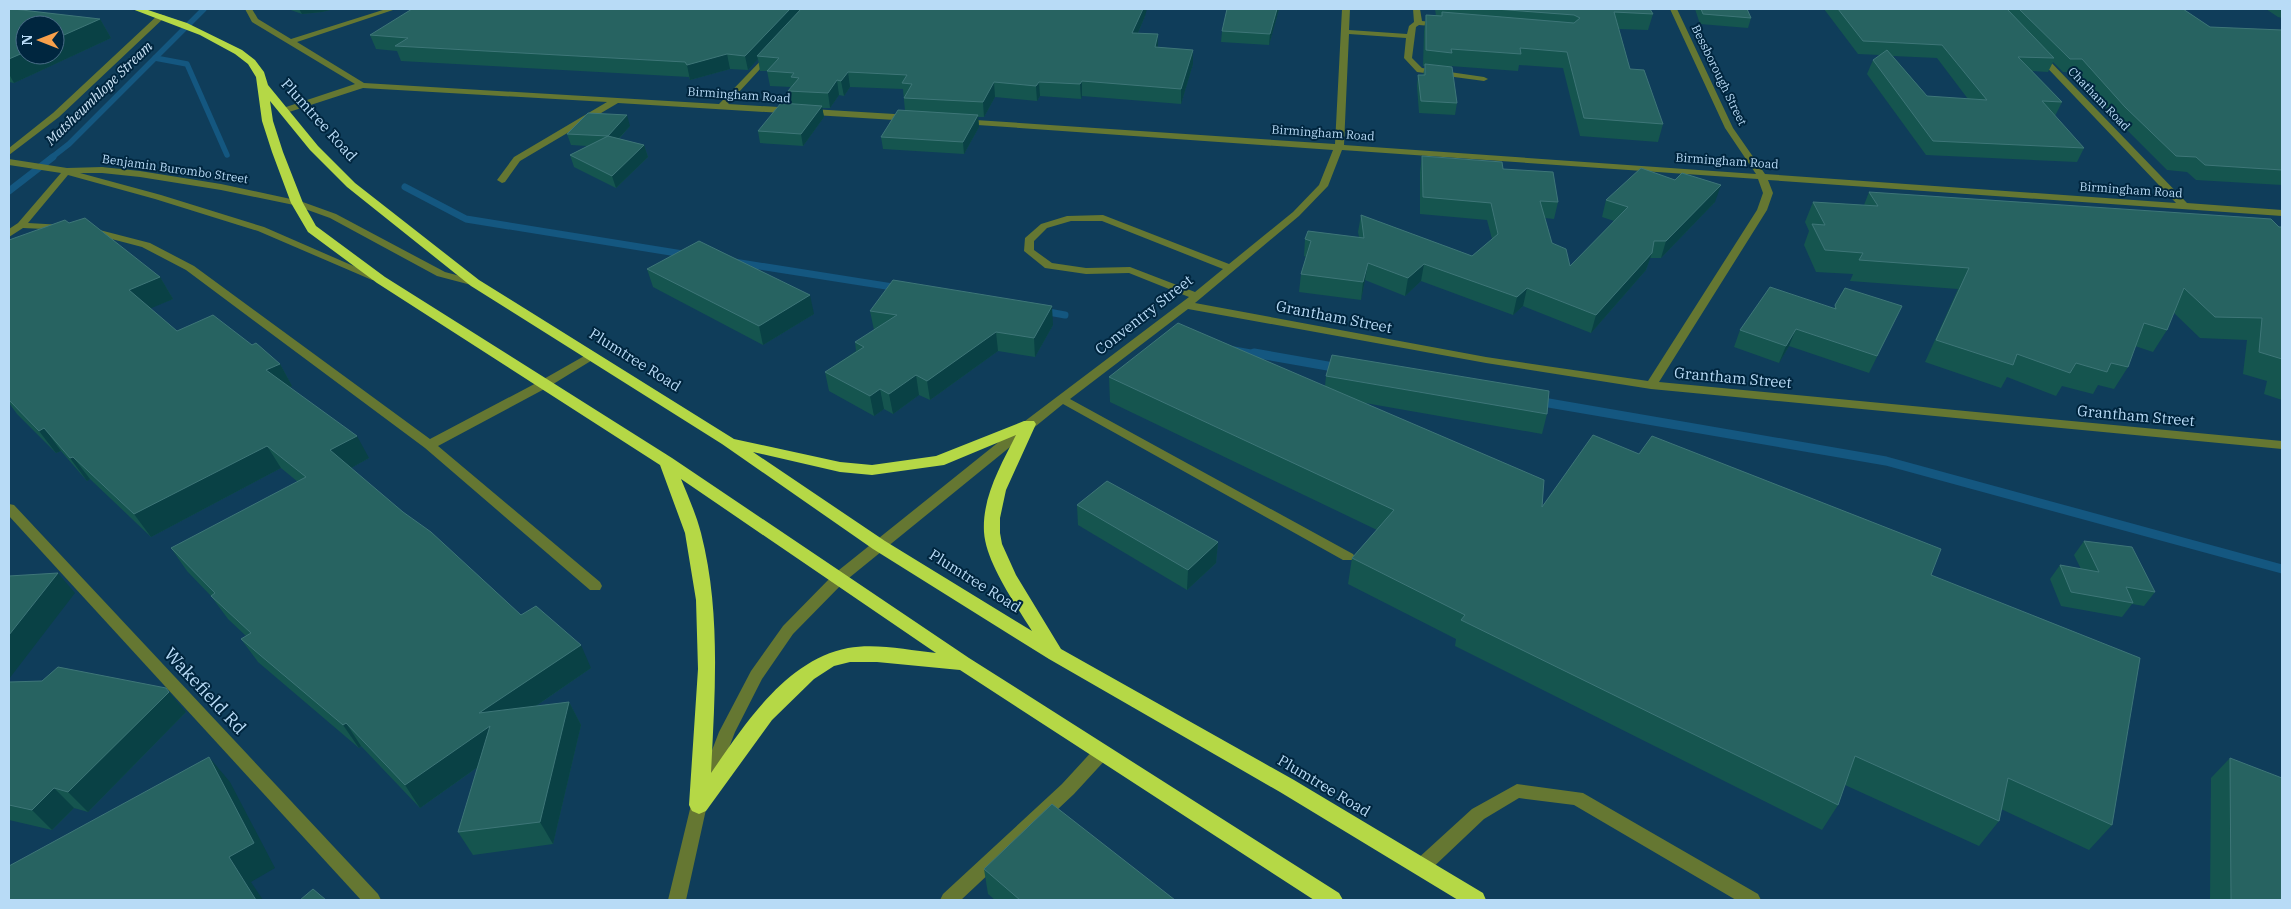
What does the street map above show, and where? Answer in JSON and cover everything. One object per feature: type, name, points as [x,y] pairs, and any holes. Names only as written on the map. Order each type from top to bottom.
[{"type":"highway","points":[[136,9],[152,10],[245,55],[258,71],[264,87]]},
{"type":"highway","name":"Plumtree Road","points":[[264,87],[314,148],[351,185],[475,283],[590,357],[727,441],[879,545],[1055,654],[1287,786],[1476,900]]},
{"type":"highway","name":"Plumtree Road","points":[[264,87],[266,113],[274,142],[303,218],[312,229],[381,280],[546,383],[667,462],[963,663],[1332,900]]},
{"type":"highway","points":[[727,441],[840,467],[872,470],[939,461],[1029,424]]},
{"type":"highway","points":[[1029,424],[1000,481],[992,534],[1014,584],[1055,654]]},
{"type":"highway","points":[[667,462],[693,532],[701,578],[707,640],[699,805]]},
{"type":"highway","points":[[699,805],[748,737],[781,697],[815,666],[848,655],[963,663]]},
{"type":"street","points":[[249,9],[255,20],[362,85]]},
{"type":"street","points":[[292,41],[393,9]]},
{"type":"street","name":"Conventry Street","points":[[677,900],[699,805],[727,732],[756,675],[788,630],[839,578],[1029,424],[1186,305],[1296,214],[1323,186],[1339,147],[1346,9]]},
{"type":"street","points":[[1417,9],[1418,23]]},
{"type":"street","name":"Bessborough Street","points":[[1674,9],[1728,128],[1762,176]]},
{"type":"street","points":[[9,152],[56,115],[162,16]]},
{"type":"street","points":[[1446,25],[1418,23],[1413,26],[1408,58],[1420,70],[1484,79]]},
{"type":"street","points":[[1345,32],[1410,36]]},
{"type":"street","points":[[722,106],[779,44]]},
{"type":"street","name":"Chatham Road","points":[[2036,51],[2185,207]]},
{"type":"street","points":[[284,111],[362,85]]},
{"type":"street","name":"Birmingham Road","points":[[362,85],[918,119]]},
{"type":"street","points":[[502,180],[508,169],[517,160],[617,100]]},
{"type":"street","name":"Birmingham Road","points":[[956,121],[2185,207],[2282,212]]},
{"type":"street","name":"Benjamin Burombo Street","points":[[10,162],[63,170],[102,170],[140,174],[221,187],[297,204],[333,216],[441,274],[475,283]]},
{"type":"street","points":[[9,234],[21,225],[63,170]]},
{"type":"street","name":"Benjamin Burombo Street","points":[[63,170],[86,180],[158,197],[261,229],[381,280]]},
{"type":"street","points":[[1651,385],[1762,210],[1768,193],[1762,176]]},
{"type":"street","points":[[1196,296],[1130,270],[1086,271],[1049,266],[1028,251],[1028,240],[1044,226],[1070,218],[1103,218],[1230,268]]},
{"type":"street","points":[[21,225],[82,229],[112,235],[146,245],[190,268],[429,445],[595,586]]},
{"type":"street","name":"Grantham Street","points":[[1186,305],[1486,360],[1651,385],[2282,445]]},
{"type":"street","points":[[429,445],[546,383],[590,357]]},
{"type":"street","points":[[1062,400],[1348,557]]},
{"type":"street","name":"Wakefield Rd","points":[[9,508],[372,900]]},
{"type":"street","points":[[949,900],[1068,789],[1102,752]]},
{"type":"street","points":[[1421,867],[1478,814],[1517,791],[1577,798],[1752,900]]},
{"type":"shaded area","points":[[9,9],[2282,9],[2282,900],[9,900]]},
{"type":"building","points":[[9,9],[13,9],[100,19],[65,35],[65,15],[15,15],[15,56],[9,59]]},
{"type":"building","points":[[412,9],[790,9],[745,56],[727,54],[687,65],[685,62],[395,46],[408,38],[370,35]]},
{"type":"building","points":[[801,9],[1143,9],[1132,33],[1158,34],[1155,47],[1193,50],[1181,89],[1082,81],[1080,84],[1039,82],[1036,86],[994,82],[983,102],[904,98],[912,84],[902,83],[907,75],[848,72],[841,81],[837,80],[828,93],[788,91],[799,78],[791,77],[794,73],[767,71],[779,58],[757,56]]},
{"type":"building","points":[[1227,9],[1277,9],[1270,34],[1222,31]]},
{"type":"building","points":[[1495,9],[1650,9],[1653,14],[1614,12],[1630,69],[1644,70],[1663,124],[1584,118],[1567,52],[1520,48],[1521,54],[1451,49],[1452,53],[1426,50],[1426,15],[1442,16],[1442,12],[1574,23],[1580,18],[1574,15]]},
{"type":"building","points":[[1701,9],[1747,9],[1751,18],[1703,14]]},
{"type":"building","points":[[1838,9],[2007,9],[2054,58],[2018,57],[2062,102],[2042,101],[2084,148],[1933,141],[1873,60],[1887,50],[1927,96],[1987,100],[1942,45],[1863,41]]},
{"type":"building","points":[[2019,9],[2183,9],[2210,27],[2282,30],[2282,170],[2205,165],[2196,157],[2176,156],[2125,107],[2082,59],[2070,59]]},
{"type":"building","points":[[1425,64],[1452,67],[1457,103],[1421,101],[1418,75],[1425,75]]},
{"type":"building","points":[[781,103],[822,106],[801,134],[758,131]]},
{"type":"building","points":[[898,110],[978,115],[963,142],[881,137]]},
{"type":"building","points":[[588,113],[627,115],[608,136],[567,134]]},
{"type":"building","points":[[608,136],[644,145],[612,176],[570,155]]},
{"type":"building","points":[[1422,156],[1502,162],[1503,169],[1553,172],[1558,202],[1540,201],[1552,243],[1566,249],[1570,266],[1628,207],[1606,200],[1641,168],[1675,180],[1682,173],[1721,185],[1666,241],[1654,241],[1652,253],[1596,315],[1527,288],[1517,297],[1424,264],[1408,278],[1368,263],[1363,282],[1301,274],[1311,241],[1305,239],[1308,231],[1364,238],[1361,215],[1472,256],[1498,234],[1491,203],[1423,197]]},
{"type":"building","points":[[1869,192],[2271,219],[2279,227],[2282,227],[2282,359],[2259,352],[2262,318],[2215,317],[2184,288],[2167,330],[2144,323],[2128,367],[2111,363],[2107,372],[2076,363],[2070,373],[2017,354],[2013,365],[1936,340],[1969,268],[1859,260],[1863,253],[1825,250],[1812,224],[1825,225],[1813,202],[1878,206]]},
{"type":"building","points":[[85,218],[160,277],[129,290],[177,331],[213,315],[252,345],[256,343],[280,364],[266,370],[357,436],[330,450],[403,512],[431,532],[521,615],[536,606],[581,645],[479,713],[569,702],[540,822],[458,832],[490,726],[405,785],[346,723],[343,725],[241,639],[251,633],[211,596],[215,593],[171,548],[306,477],[267,446],[134,514],[73,457],[70,458],[44,428],[39,431],[9,400],[9,240],[65,220],[69,223]]},
{"type":"building","points":[[699,241],[810,295],[759,326],[647,269]]},
{"type":"building","points":[[893,280],[1052,306],[1034,338],[996,332],[927,381],[916,375],[889,394],[880,389],[870,396],[825,372],[864,347],[855,342],[897,315],[870,311]]},
{"type":"building","points":[[1770,287],[1836,309],[1835,305],[1845,288],[1902,306],[1877,356],[1796,329],[1786,346],[1740,330]]},
{"type":"building","points":[[1178,323],[1544,480],[1542,507],[1593,435],[1639,454],[1652,436],[1941,549],[1931,575],[2140,658],[2112,825],[2008,778],[1999,821],[1855,756],[1838,805],[1461,620],[1465,615],[1352,558],[1394,510],[1109,377]]},
{"type":"building","points":[[1332,355],[1549,391],[1547,414],[1326,376]]},
{"type":"building","points":[[1107,481],[1218,542],[1188,570],[1077,505]]},
{"type":"building","points":[[2084,541],[2132,547],[2155,592],[2126,587],[2133,603],[2071,592],[2060,565],[2099,572]]},
{"type":"building","points":[[58,573],[9,635],[9,576]]},
{"type":"building","points":[[58,667],[166,688],[169,692],[68,792],[54,788],[32,810],[9,805],[9,682],[42,681]]},
{"type":"building","points":[[209,757],[254,843],[229,857],[256,900],[9,900],[9,866]]},
{"type":"building","points":[[2230,758],[2282,778],[2282,900],[2231,900]]},
{"type":"building","points":[[1052,804],[1175,900],[1020,900],[984,869]]},
{"type":"building","points":[[313,889],[326,900],[300,900]]},
{"type":"waterway","name":"Matsheumhlope Stream","points":[[155,58],[204,9]]},
{"type":"waterway","name":"Matsheumhlope Stream","points":[[51,158],[69,144],[155,58]]},
{"type":"waterway","points":[[155,58],[187,64],[227,155]]},
{"type":"waterway","name":"Matsheumhlope Stream","points":[[9,191],[53,157]]},
{"type":"waterway","points":[[405,187],[466,219],[689,255]]},
{"type":"waterway","points":[[734,262],[899,288]]},
{"type":"waterway","points":[[1043,311],[1065,315]]},
{"type":"waterway","points":[[1234,350],[1262,355]]},
{"type":"waterway","points":[[1254,353],[1339,368]]},
{"type":"waterway","points":[[1537,401],[1886,461],[2282,569]]}]
